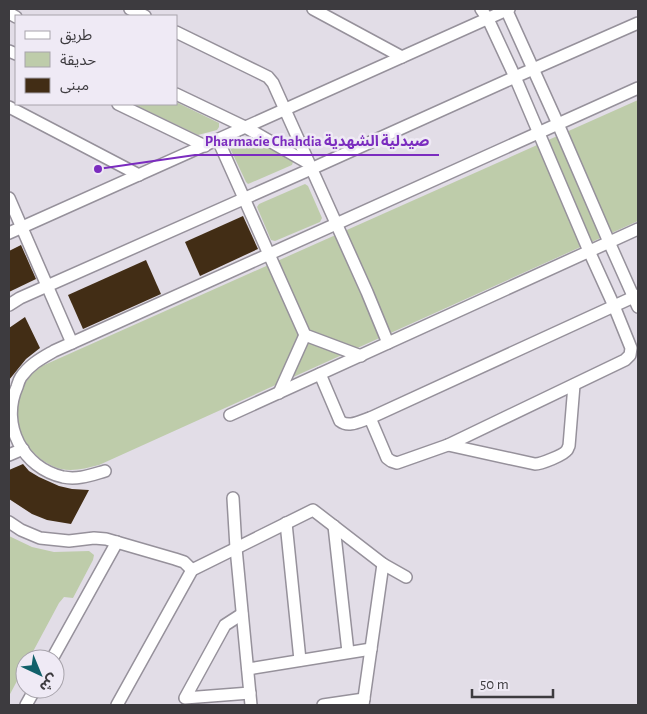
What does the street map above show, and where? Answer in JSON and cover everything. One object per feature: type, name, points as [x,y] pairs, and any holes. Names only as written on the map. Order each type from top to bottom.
[{"type":"street","points":[[130,9],[143,15]]},
{"type":"street","points":[[313,9],[402,57]]},
{"type":"street","points":[[9,233],[402,57],[484,14],[507,9],[609,242],[637,299],[614,306],[370,418],[351,424],[340,421],[320,374]]},
{"type":"street","points":[[370,418],[387,458],[396,463],[448,445],[625,360],[630,355],[631,348],[614,306],[514,77],[484,14]]},
{"type":"street","points":[[9,305],[20,298],[244,199],[310,166],[638,23]]},
{"type":"street","points":[[178,33],[268,77],[273,83],[388,343]]},
{"type":"street","points":[[105,471],[85,477],[64,477],[44,470],[28,457],[12,434],[12,397],[21,377],[35,361],[54,350],[638,88]]},
{"type":"street","points":[[178,95],[245,128],[310,166]]},
{"type":"street","points":[[120,105],[204,146]]},
{"type":"street","points":[[9,107],[139,175]]},
{"type":"street","points":[[218,140],[305,335],[360,356]]},
{"type":"street","points":[[9,198],[72,343]]},
{"type":"street","points":[[230,415],[638,229]]},
{"type":"street","points":[[279,393],[305,335]]},
{"type":"street","points":[[448,445],[536,464],[563,453],[569,446],[574,385]]},
{"type":"street","points":[[9,455],[22,449]]},
{"type":"street","points":[[233,498],[251,699],[185,698],[225,625],[242,614]]},
{"type":"street","points":[[117,705],[192,570],[313,510],[383,564],[406,577]]},
{"type":"street","points":[[9,522],[21,530],[40,538],[70,542],[94,538],[118,542],[184,562],[192,570]]},
{"type":"street","points":[[286,523],[300,660]]},
{"type":"street","points":[[334,526],[348,652]]},
{"type":"street","points":[[58,649],[118,542]]},
{"type":"street","points":[[323,705],[364,702],[383,564]]},
{"type":"street","points":[[248,669],[371,648]]},
{"type":"green space","points":[[638,100],[638,221],[99,465],[75,470],[61,469],[47,463],[36,455],[27,444],[21,432],[18,419],[18,405],[21,392],[28,379],[42,366]]},
{"type":"green space","points":[[178,103],[219,123],[217,130],[198,135],[135,105],[178,105]]},
{"type":"green space","points":[[248,137],[292,160],[292,165],[248,184],[229,146]]},
{"type":"green space","points":[[305,184],[308,186],[322,218],[320,222],[275,241],[271,240],[257,207],[259,204]]},
{"type":"green space","points":[[9,536],[32,547],[54,552],[89,551],[94,555],[93,560],[73,598],[64,597],[59,603],[34,649],[15,649],[15,685],[9,696]]},
{"type":"building","points":[[243,216],[258,249],[200,276],[185,242]]},
{"type":"building","points":[[21,245],[36,279],[9,292],[9,251]]},
{"type":"building","points":[[146,260],[161,294],[83,329],[68,295]]},
{"type":"building","points":[[25,317],[40,348],[26,359],[9,380],[9,328]]},
{"type":"building","points":[[23,464],[29,471],[59,486],[89,490],[71,524],[47,520],[32,514],[9,499],[9,470]]},
{"type":"place","name":"Pharmacie Chahdia صيدلية الشهدية","points":[[98,169]]}]
